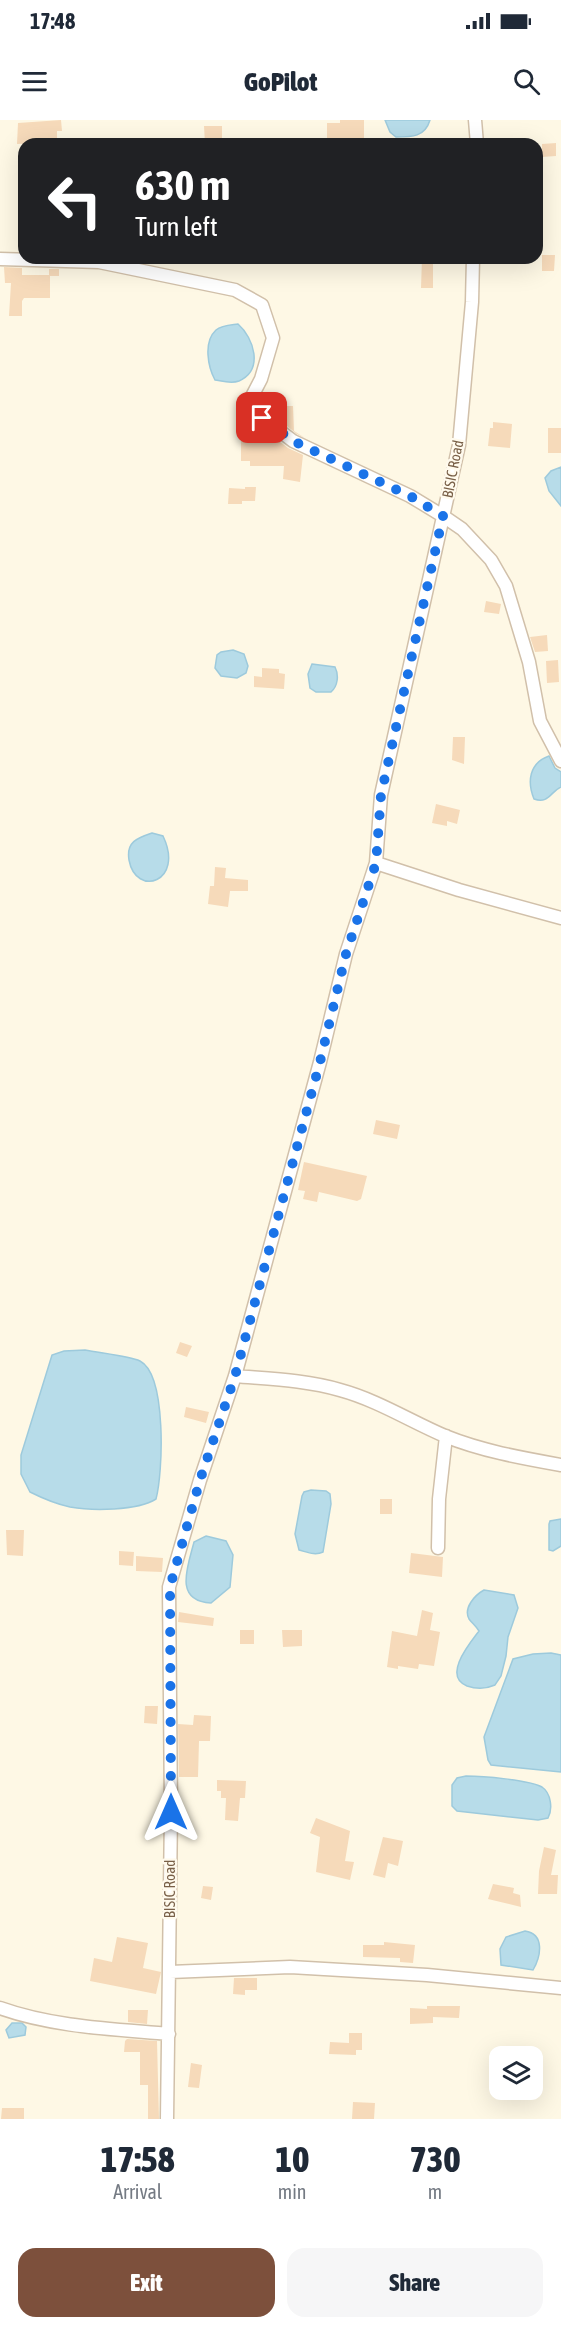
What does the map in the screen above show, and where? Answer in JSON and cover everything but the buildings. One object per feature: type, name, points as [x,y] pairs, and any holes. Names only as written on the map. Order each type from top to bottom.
[{"type":"street","points":[[476,120],[477,138]]},
{"type":"street","points":[[0,259],[18,260]]},
{"type":"street","points":[[109,264],[235,290],[262,305],[273,338],[261,379],[247,406],[293,441],[410,496],[443,516],[462,529],[491,560],[506,586],[529,662],[540,721],[561,760]]},
{"type":"street","name":"BISIC Road","points":[[167,2119],[170,1972],[170,1587],[200,1480],[235,1376],[320,1062],[346,954],[376,863],[381,795],[459,446],[472,302],[473,264]]},
{"type":"street","points":[[376,863],[459,890],[561,918]]},
{"type":"street","points":[[235,1376],[313,1384],[341,1390],[376,1402],[446,1436],[496,1452],[561,1465]]},
{"type":"street","points":[[438,1548],[439,1499],[446,1436]]},
{"type":"street","points":[[170,1972],[290,1966],[427,1975],[561,1988]]},
{"type":"street","points":[[0,2008],[21,2015],[71,2024],[169,2034]]},
{"type":"water","points":[[385,120],[430,120],[425,130],[417,135],[396,137],[390,132]]},
{"type":"water","points":[[238,324],[252,345],[254,362],[252,369],[239,381],[215,380],[209,362],[209,341],[218,328]]},
{"type":"water","points":[[561,467],[561,506],[549,491],[545,478],[551,471]]},
{"type":"water","points":[[233,650],[244,654],[248,666],[246,673],[237,678],[221,676],[215,668],[217,655]]},
{"type":"water","points":[[312,664],[335,667],[337,680],[331,692],[316,692],[310,688],[308,674]]},
{"type":"water","points":[[549,756],[555,768],[561,772],[561,787],[546,799],[534,799],[531,774],[537,763]]},
{"type":"water","points":[[152,833],[163,836],[168,852],[168,864],[164,874],[157,880],[149,881],[140,879],[133,872],[129,860],[129,849],[134,842]]},
{"type":"water","points":[[85,1350],[135,1359],[149,1370],[159,1404],[161,1448],[156,1499],[148,1503],[114,1509],[70,1507],[30,1492],[21,1474],[21,1455],[52,1355],[64,1351]]},
{"type":"water","points":[[326,1491],[330,1494],[331,1504],[323,1552],[317,1554],[299,1550],[295,1534],[302,1496],[304,1492]]},
{"type":"water","points":[[561,1519],[561,1546],[553,1551],[549,1550],[550,1521]]},
{"type":"water","points":[[206,1536],[226,1541],[233,1555],[230,1587],[211,1603],[199,1601],[191,1596],[186,1581],[194,1542]]},
{"type":"water","points":[[484,1590],[514,1595],[518,1608],[508,1637],[501,1676],[495,1685],[477,1688],[467,1686],[460,1681],[457,1667],[479,1631],[469,1619],[469,1606],[474,1598]]},
{"type":"water","points":[[533,1654],[561,1655],[561,1772],[491,1765],[484,1737],[513,1659]]},
{"type":"water","points":[[466,1776],[517,1780],[542,1787],[550,1801],[548,1818],[538,1820],[457,1811],[452,1806],[452,1785],[457,1778]]},
{"type":"water","points":[[525,1931],[536,1936],[540,1946],[533,1970],[501,1965],[500,1949],[506,1937]]},
{"type":"water","points":[[12,2023],[22,2023],[26,2027],[25,2035],[9,2038],[6,2030]]},
{"type":"route","points":[[171,1812],[170,1587],[200,1480],[235,1376],[320,1062],[346,954],[376,863],[381,795],[443,516],[410,496],[293,441],[262,418]]}]
